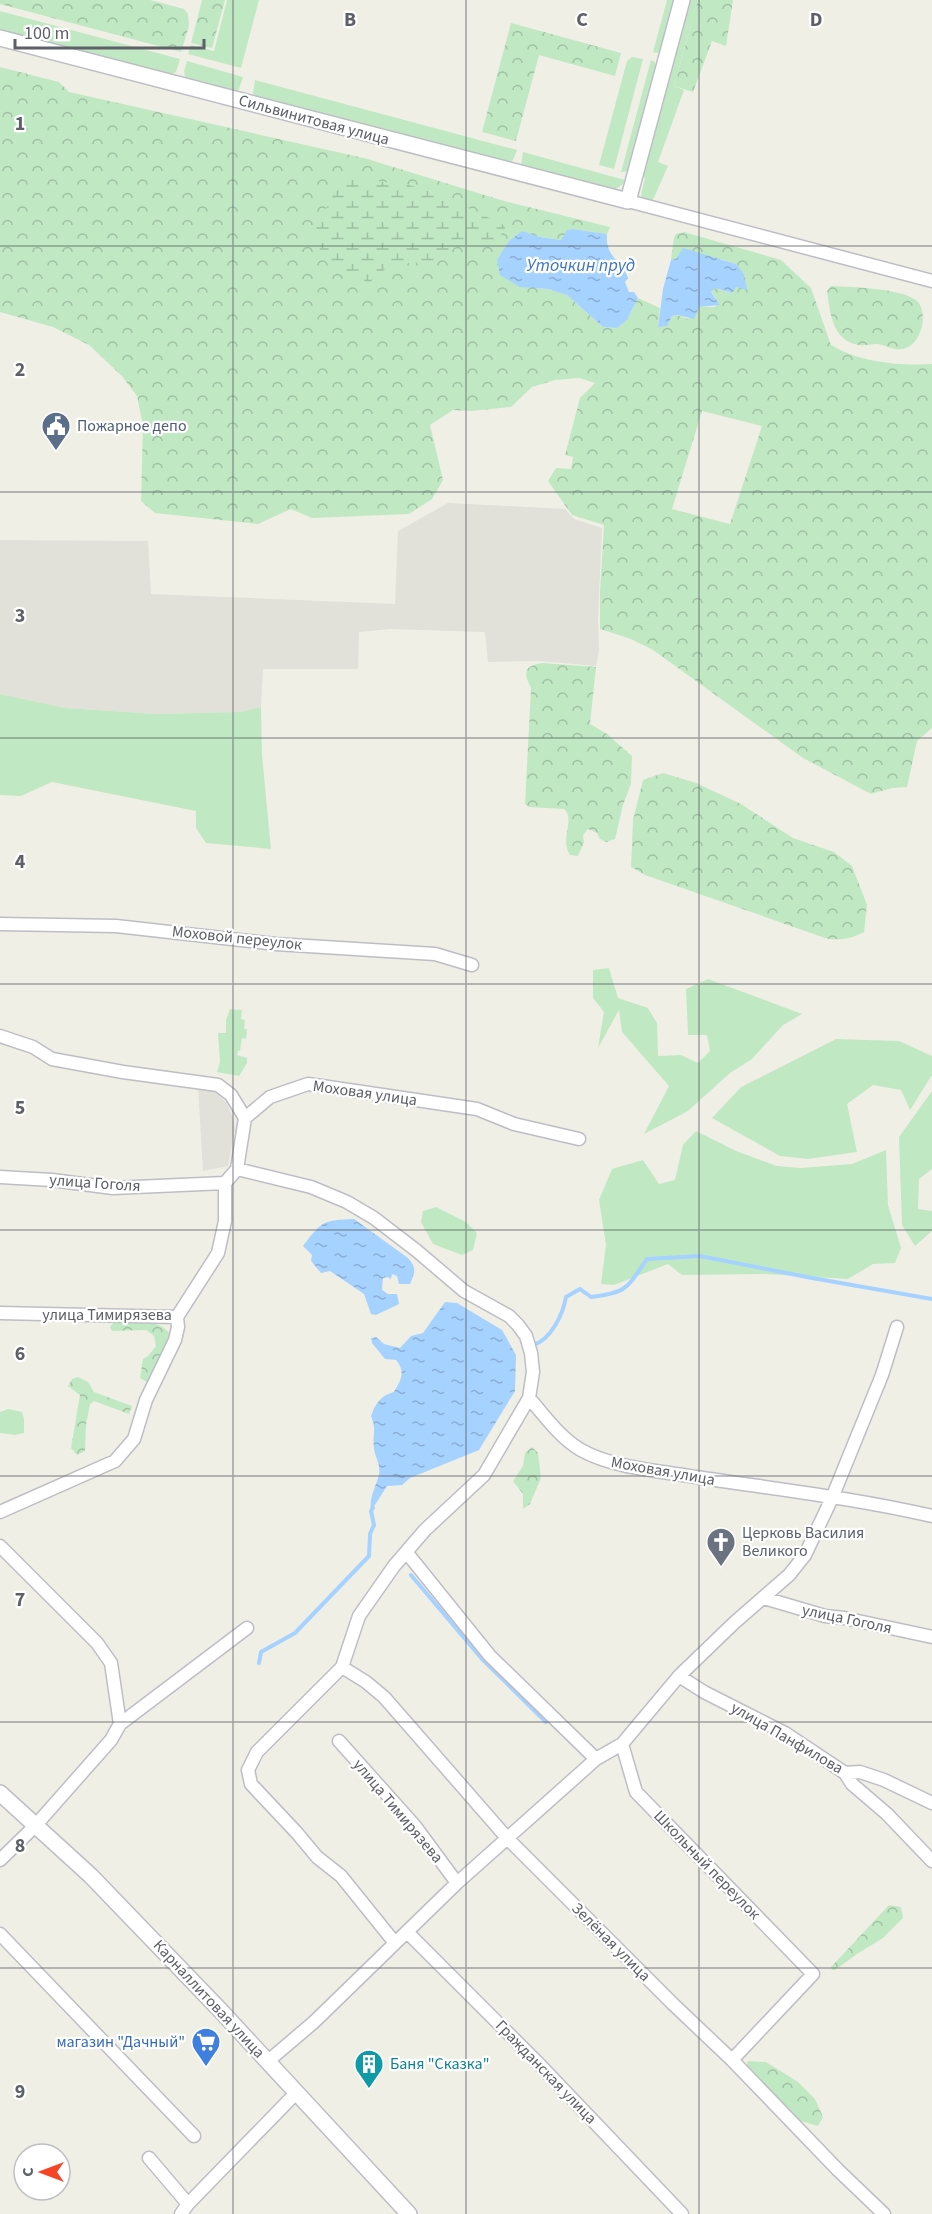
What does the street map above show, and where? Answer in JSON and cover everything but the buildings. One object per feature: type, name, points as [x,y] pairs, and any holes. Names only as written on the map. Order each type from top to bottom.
[{"type":"street","points":[[682,0],[628,201],[932,281]]},
{"type":"street","name":"Сильвинитовая улица","points":[[0,38],[628,201]]},
{"type":"street","name":"Моховой переулок","points":[[0,924],[116,926],[276,944],[435,954],[472,965]]},
{"type":"street","points":[[0,1035],[33,1047],[52,1059],[218,1085],[231,1095],[244,1118],[237,1169],[225,1183]]},
{"type":"street","name":"Моховая улица","points":[[244,1118],[270,1097],[308,1084],[477,1109],[514,1124],[579,1139]]},
{"type":"street","points":[[237,1169],[311,1187],[346,1202],[374,1218],[464,1291],[508,1316],[526,1336],[531,1353],[532,1372],[529,1398],[484,1475],[425,1530],[394,1566],[359,1616],[342,1667],[257,1752],[248,1770],[251,1784],[317,1857],[341,1876],[395,1943]]},
{"type":"street","name":"улица Гоголя","points":[[0,1177],[52,1180],[113,1188],[225,1183]]},
{"type":"street","name":"улица Тимирязева","points":[[0,1313],[177,1317],[218,1253],[225,1221],[225,1183]]},
{"type":"street","points":[[0,1512],[115,1461],[134,1439],[146,1400],[175,1340],[178,1327],[177,1317]]},
{"type":"street","points":[[267,2062],[314,2022],[457,1882],[596,1760],[622,1744],[679,1676],[734,1623],[789,1575],[805,1555],[832,1498],[882,1375],[897,1327]]},
{"type":"street","name":"Моховая улица","points":[[529,1398],[564,1438],[580,1450],[603,1460],[881,1504],[932,1516]]},
{"type":"street","points":[[0,1546],[97,1643],[111,1663],[120,1724]]},
{"type":"street","points":[[406,1553],[490,1656],[596,1760]]},
{"type":"street","name":"улица Гоголя","points":[[764,1598],[825,1616],[932,1637]]},
{"type":"street","points":[[0,1860],[35,1826],[111,1740],[120,1724],[247,1628]]},
{"type":"street","name":"Зелёная улица","points":[[342,1667],[384,1697],[508,1839],[884,2214]]},
{"type":"street","name":"улица Панфилова","points":[[679,1676],[704,1692],[785,1733],[845,1773],[860,1772],[932,1803]]},
{"type":"street","name":"улица Тимирязева","points":[[339,1741],[415,1826],[457,1882]]},
{"type":"street","name":"Школьный переулок","points":[[622,1744],[636,1792],[813,1974],[732,2060]]},
{"type":"street","points":[[845,1773],[852,1784],[887,1814],[932,1861]]},
{"type":"street","name":"Карналлитовая улица","points":[[0,1793],[91,1876],[409,2214]]},
{"type":"street","name":"Гражданская улица","points":[[407,1932],[538,2062],[682,2214]]},
{"type":"street","points":[[0,1934],[194,2136]]},
{"type":"street","points":[[149,2158],[184,2209],[296,2093]]},
{"type":"shaded area","points":[[448,503],[565,509],[574,519],[602,528],[598,618],[599,651],[596,666],[540,661],[488,662],[485,632],[390,629],[359,632],[358,669],[263,669],[261,707],[239,712],[156,714],[66,708],[0,694],[0,540],[148,541],[151,594],[395,604],[398,531]]},
{"type":"shaded area","points":[[198,1086],[212,1089],[226,1102],[232,1115],[235,1128],[228,1166],[203,1171]]},
{"type":"green space","points":[[0,0],[150,0],[184,9],[188,14],[189,26],[181,52],[0,4]]},
{"type":"green space","points":[[202,0],[225,0],[212,48],[191,43]]},
{"type":"green space","points":[[227,0],[259,0],[241,68],[188,54],[191,45],[214,51]]},
{"type":"green space","points":[[667,0],[675,0],[663,48],[657,53],[653,52]]},
{"type":"green space","points":[[690,0],[698,0],[674,86],[684,90],[658,162],[668,166],[653,200],[643,200],[641,195],[645,178],[643,177]]},
{"type":"green space","points":[[698,0],[733,0],[726,46],[712,41],[693,92],[674,86]]},
{"type":"green space","points":[[0,11],[180,59],[176,72],[170,75],[0,32]]},
{"type":"green space","points":[[511,23],[621,53],[615,76],[539,55],[516,141],[482,132]]},
{"type":"green space","points":[[632,57],[643,59],[614,169],[599,165],[627,61]]},
{"type":"green space","points":[[651,60],[655,62],[657,70],[630,171],[621,172]]},
{"type":"green space","points":[[187,61],[243,77],[239,89],[236,92],[186,80],[184,71]]},
{"type":"green space","points":[[0,67],[59,82],[69,92],[364,158],[504,201],[610,227],[607,234],[568,230],[561,240],[522,232],[509,241],[497,261],[534,288],[548,289],[567,295],[603,327],[617,328],[627,320],[638,298],[660,308],[658,326],[667,326],[672,316],[677,315],[688,319],[699,307],[714,307],[719,304],[711,291],[715,288],[731,293],[736,264],[721,259],[671,260],[676,234],[684,232],[781,260],[811,288],[831,345],[842,351],[880,362],[932,364],[932,728],[917,741],[907,787],[892,788],[871,794],[803,758],[653,650],[631,639],[600,629],[604,525],[572,515],[548,481],[556,468],[571,469],[573,457],[565,455],[580,398],[595,383],[579,378],[555,380],[532,387],[511,407],[471,411],[453,410],[430,425],[443,480],[432,499],[409,514],[312,518],[291,509],[258,524],[155,513],[141,501],[143,426],[137,396],[122,376],[89,345],[53,327],[0,312]],"holes":[[[702,411],[762,426],[730,524],[672,509]]]},
{"type":"green space","points":[[255,80],[517,150],[513,160],[507,164],[254,97]]},
{"type":"green space","points":[[523,152],[625,180],[613,191],[521,166]]},
{"type":"green space","points":[[343,178],[406,184],[443,196],[506,226],[495,246],[469,239],[432,262],[391,264],[369,283],[324,260],[313,232]]},
{"type":"green space","points":[[831,286],[887,291],[916,300],[920,305],[923,319],[915,341],[903,349],[893,349],[877,344],[861,345],[843,338],[834,324],[829,308],[827,291]]},
{"type":"green space","points":[[542,663],[596,667],[590,724],[607,734],[632,756],[631,784],[623,805],[615,839],[606,842],[600,839],[597,833],[588,829],[583,835],[584,842],[578,856],[570,855],[567,849],[568,818],[564,809],[529,807],[525,804],[531,688],[526,674],[528,668]]},
{"type":"green space","points":[[0,694],[66,708],[156,714],[239,712],[261,707],[262,755],[271,849],[206,843],[196,828],[196,811],[52,782],[21,796],[0,795]]},
{"type":"green space","points":[[663,773],[696,783],[741,804],[793,838],[834,852],[852,866],[867,905],[864,932],[846,939],[828,939],[645,875],[631,867],[633,820],[643,780]]},
{"type":"green space","points":[[609,968],[618,998],[648,1008],[657,1023],[658,1056],[681,1055],[698,1063],[710,1051],[707,1035],[688,1035],[686,989],[708,979],[802,1014],[783,1025],[752,1059],[730,1073],[688,1111],[644,1134],[669,1086],[622,1032],[619,1010],[598,1048],[604,1012],[593,998],[593,970]]},
{"type":"green space","points":[[230,1009],[242,1010],[241,1019],[245,1020],[244,1029],[247,1029],[246,1039],[242,1038],[237,1055],[247,1058],[247,1063],[239,1076],[217,1072],[220,1062],[218,1033],[226,1033],[226,1020]]},
{"type":"green space","points":[[836,1039],[899,1041],[932,1056],[932,1075],[910,1110],[901,1090],[873,1085],[847,1104],[857,1152],[808,1159],[780,1156],[712,1118],[741,1087]]},
{"type":"green space","points":[[932,1091],[932,1169],[919,1179],[918,1209],[932,1211],[932,1231],[915,1246],[902,1225],[899,1137]]},
{"type":"green space","points":[[696,1131],[736,1151],[777,1166],[800,1168],[852,1164],[886,1150],[888,1205],[901,1248],[895,1263],[873,1264],[848,1279],[764,1274],[682,1275],[668,1264],[614,1285],[601,1284],[606,1245],[599,1200],[612,1169],[643,1160],[659,1184],[675,1180],[683,1145]]},
{"type":"green space","points":[[436,1207],[466,1222],[477,1233],[473,1250],[462,1255],[433,1244],[421,1222],[423,1211]]},
{"type":"green space","points":[[113,1323],[151,1323],[164,1328],[169,1333],[147,1382],[140,1378],[143,1359],[156,1346],[154,1336],[146,1330],[112,1331],[110,1327]]},
{"type":"green space","points":[[78,1377],[88,1382],[94,1392],[132,1406],[129,1414],[94,1401],[90,1404],[85,1451],[77,1455],[71,1448],[80,1395],[68,1386],[72,1379]]},
{"type":"green space","points":[[8,1409],[22,1412],[24,1433],[15,1435],[0,1433],[0,1412]]},
{"type":"green space","points":[[532,1447],[538,1453],[541,1478],[530,1504],[523,1509],[523,1494],[513,1481],[523,1466],[525,1453]]},
{"type":"green space","points":[[889,1905],[901,1907],[903,1918],[883,1938],[832,1970],[831,1967]]},
{"type":"green space","points":[[748,2061],[766,2062],[798,2082],[815,2099],[823,2117],[818,2126],[801,2121],[746,2067]]},
{"type":"water","name":"Уточкин пруд","points":[[567,230],[607,234],[611,254],[628,278],[625,282],[629,292],[634,292],[638,298],[627,320],[617,328],[603,327],[567,295],[548,289],[520,287],[500,275],[497,260],[509,241],[522,231],[561,240]]},
{"type":"water","name":"Уточкин пруд","points":[[683,248],[736,264],[744,274],[747,290],[736,287],[732,293],[715,288],[711,292],[720,305],[699,307],[694,319],[672,316],[667,326],[658,327],[663,289],[671,260],[676,259]]},
{"type":"water","points":[[354,1219],[408,1258],[414,1267],[410,1284],[399,1284],[397,1276],[392,1274],[391,1279],[383,1278],[382,1290],[388,1294],[397,1294],[399,1304],[376,1315],[371,1314],[364,1294],[330,1271],[321,1273],[311,1261],[312,1255],[303,1246],[319,1227],[329,1221]]},
{"type":"water","points":[[445,1302],[457,1303],[502,1330],[516,1355],[515,1391],[479,1450],[410,1478],[402,1485],[387,1486],[371,1511],[372,1497],[379,1475],[379,1464],[374,1448],[374,1425],[371,1416],[379,1401],[385,1395],[394,1392],[402,1372],[396,1360],[385,1359],[372,1343],[371,1338],[376,1337],[384,1344],[400,1348],[411,1336],[423,1333]]},
{"type":"waterway","points":[[533,1345],[551,1332],[562,1311],[566,1297],[580,1289],[591,1297],[619,1291],[630,1283],[647,1259],[700,1256],[932,1299]]},
{"type":"waterway","points":[[259,1663],[261,1652],[295,1633],[369,1556],[370,1534],[374,1525],[371,1511],[373,1508]]},
{"type":"waterway","points":[[411,1575],[482,1659],[546,1722]]},
{"type":"place","name":"Пожарное депо","points":[[56,452]]},
{"type":"place","name":"Церковь Василия Великого","points":[[721,1568]]},
{"type":"place","name":"магазин \"Дачный\"","points":[[206,2068]]},
{"type":"place","name":"Баня \"Сказка\"","points":[[369,2090]]}]
